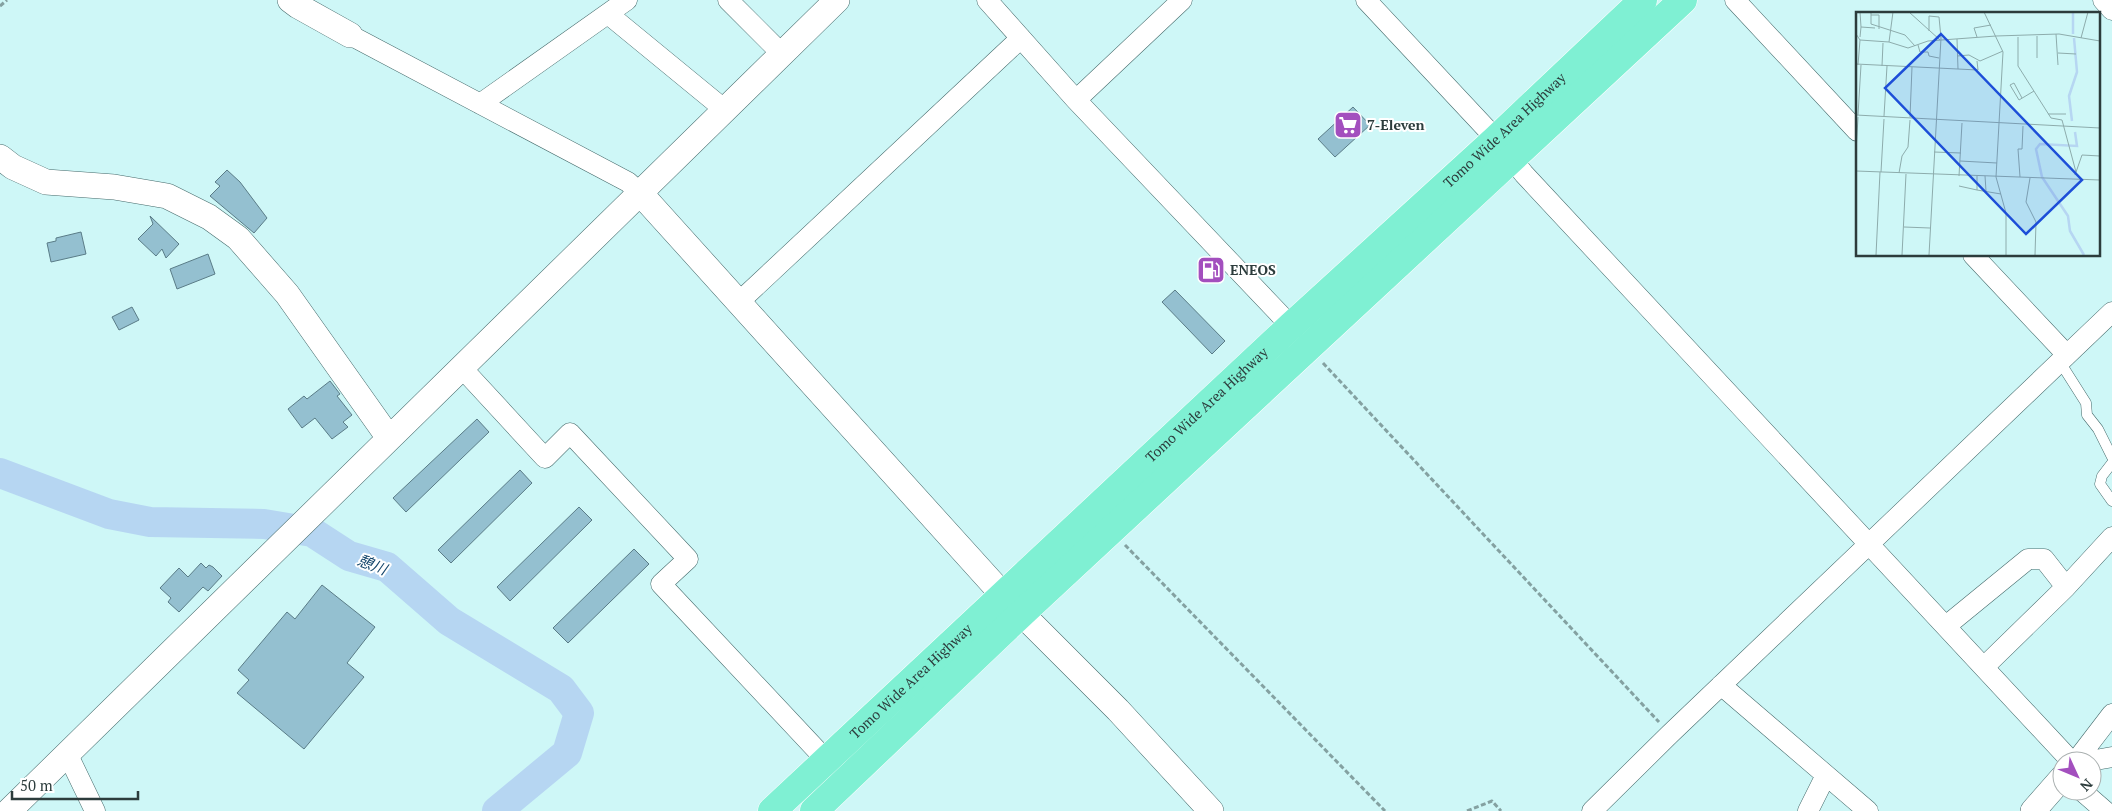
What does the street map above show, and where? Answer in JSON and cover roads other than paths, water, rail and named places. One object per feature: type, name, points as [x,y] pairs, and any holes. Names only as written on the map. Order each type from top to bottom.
[{"type":"highway","name":"Tomo Wide Area Highway","points":[[772,811],[826,761],[1014,604],[1111,531],[1309,348],[1504,150],[1642,0]]},
{"type":"highway","name":"Tomo Wide Area Highway","points":[[814,811],[1014,604],[1291,326],[1683,0]]},
{"type":"street","points":[[290,0],[350,35],[628,182],[1014,604],[1118,710],[1211,811]]},
{"type":"street","points":[[480,104],[627,0]]},
{"type":"street","points":[[728,0],[782,54]]},
{"type":"street","points":[[9,811],[837,0]]},
{"type":"street","points":[[987,0],[1076,100],[1291,326]]},
{"type":"street","points":[[1076,100],[1182,0]]},
{"type":"street","points":[[1366,0],[2063,751]]},
{"type":"street","points":[[1735,0],[1856,130]]},
{"type":"street","points":[[2102,0],[2112,10]]},
{"type":"street","points":[[608,14],[725,110]]},
{"type":"street","points":[[739,302],[1020,38]]},
{"type":"street","points":[[0,158],[13,167],[46,182],[114,187],[167,196],[209,217],[238,238],[287,294],[389,438]]},
{"type":"street","points":[[1974,256],[2063,358]]},
{"type":"street","points":[[1592,811],[1721,685],[2112,312]]},
{"type":"street","points":[[462,367],[545,458],[570,433],[688,559],[661,584],[826,761]]},
{"type":"street","points":[[1984,667],[2066,587],[2112,537]]},
{"type":"street","points":[[1946,626],[2028,559],[2044,559],[2066,587]]},
{"type":"street","points":[[1721,685],[1868,811]]},
{"type":"street","points":[[2084,751],[2112,714]]},
{"type":"street","points":[[67,753],[95,811]]},
{"type":"street","points":[[1808,811],[1826,775]]},
{"type":"street","points":[[2033,811],[2052,789]]},
{"type":"street","points":[[2093,801],[2104,811]]},
{"type":"lane","points":[[2063,358],[2086,402],[2088,415],[2098,429],[2112,457]]},
{"type":"lane","points":[[2112,463],[2102,476],[2100,484],[2112,501]]},
{"type":"waterway","name":"憩川","points":[[0,473],[109,514],[150,522],[264,524],[312,532],[349,556],[387,567],[449,621],[561,689],[579,713],[567,753],[497,811]]},
{"type":"place","name":"7-Eleven","points":[[1348,125]]},
{"type":"place","name":"ENEOS","points":[[1211,270]]}]
